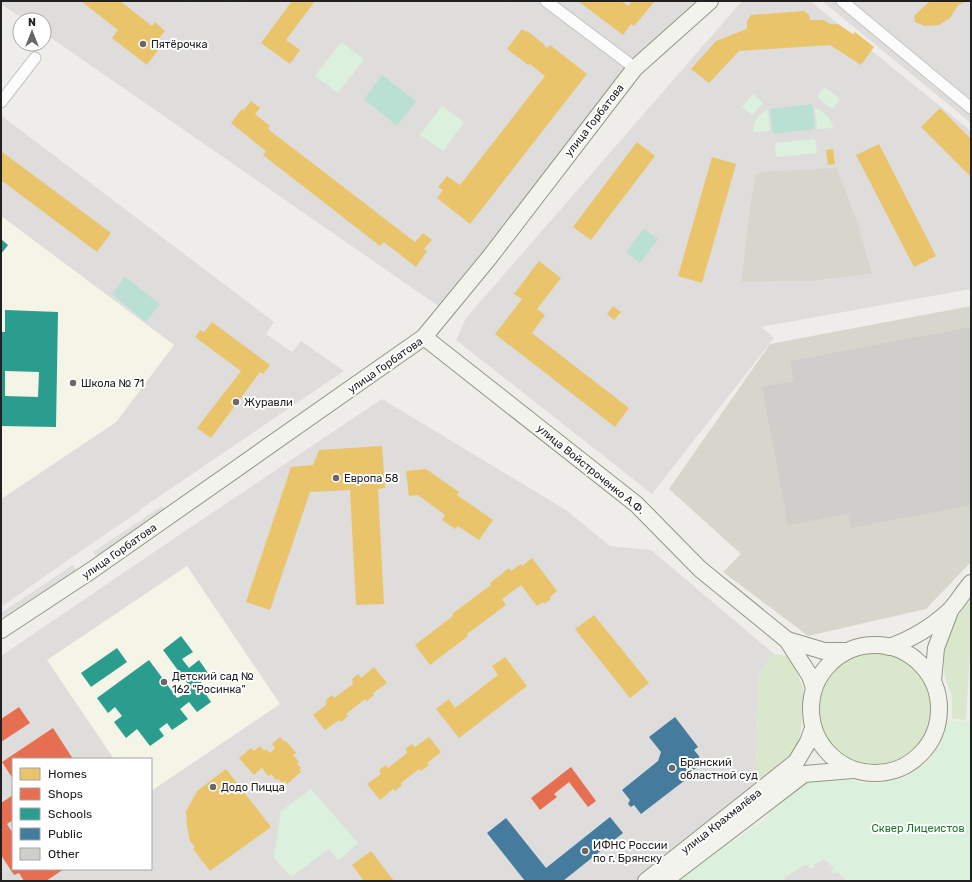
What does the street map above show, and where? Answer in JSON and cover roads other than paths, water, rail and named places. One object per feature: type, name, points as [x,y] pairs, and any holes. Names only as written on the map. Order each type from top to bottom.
[{"type":"main road","name":"улица Горбатова","points":[[1,630],[106,561],[424,337],[489,258],[635,68],[710,1]]},
{"type":"main road","name":"улица Войстроченко А.Ф.","points":[[424,337],[636,504],[700,569],[787,640]]},
{"type":"main road","points":[[890,647],[915,636],[950,610],[971,584]]},
{"type":"main road","points":[[933,681],[936,648],[950,610]]},
{"type":"main road","points":[[787,640],[824,651],[847,651],[868,645],[890,647],[903,652],[915,659],[925,669],[933,681],[938,699],[939,714],[936,728],[930,742],[921,754],[910,763],[896,770],[882,773],[800,768]]},
{"type":"main road","points":[[787,640],[810,676],[814,688]]},
{"type":"main road","points":[[847,651],[831,662],[821,673],[814,688],[810,708],[813,728],[824,750],[835,760],[852,770]]},
{"type":"main road","points":[[654,878],[800,768],[813,728]]},
{"type":"street","points":[[546,1],[635,68]]},
{"type":"street","points":[[842,1],[971,108]]},
{"type":"street","points":[[1,102],[35,58]]},
{"type":"place","name":"Пятёрочка","points":[[143,44]]},
{"type":"place","name":"Школа № 71","points":[[73,383]]},
{"type":"place","name":"Журавли","points":[[236,402]]},
{"type":"place","name":"Европа 58","points":[[336,478]]},
{"type":"place","name":"Детский сад № 162 \"Росинка\"","points":[[164,682]]},
{"type":"place","name":"Брянский областной суд","points":[[672,768]]},
{"type":"place","name":"Додо Пицца","points":[[213,787]]},
{"type":"place","name":"ИФНС России по г. Брянску","points":[[585,851]]},
{"type":"park label","name":"Сквер Лицеистов","points":[[918,828]]}]
